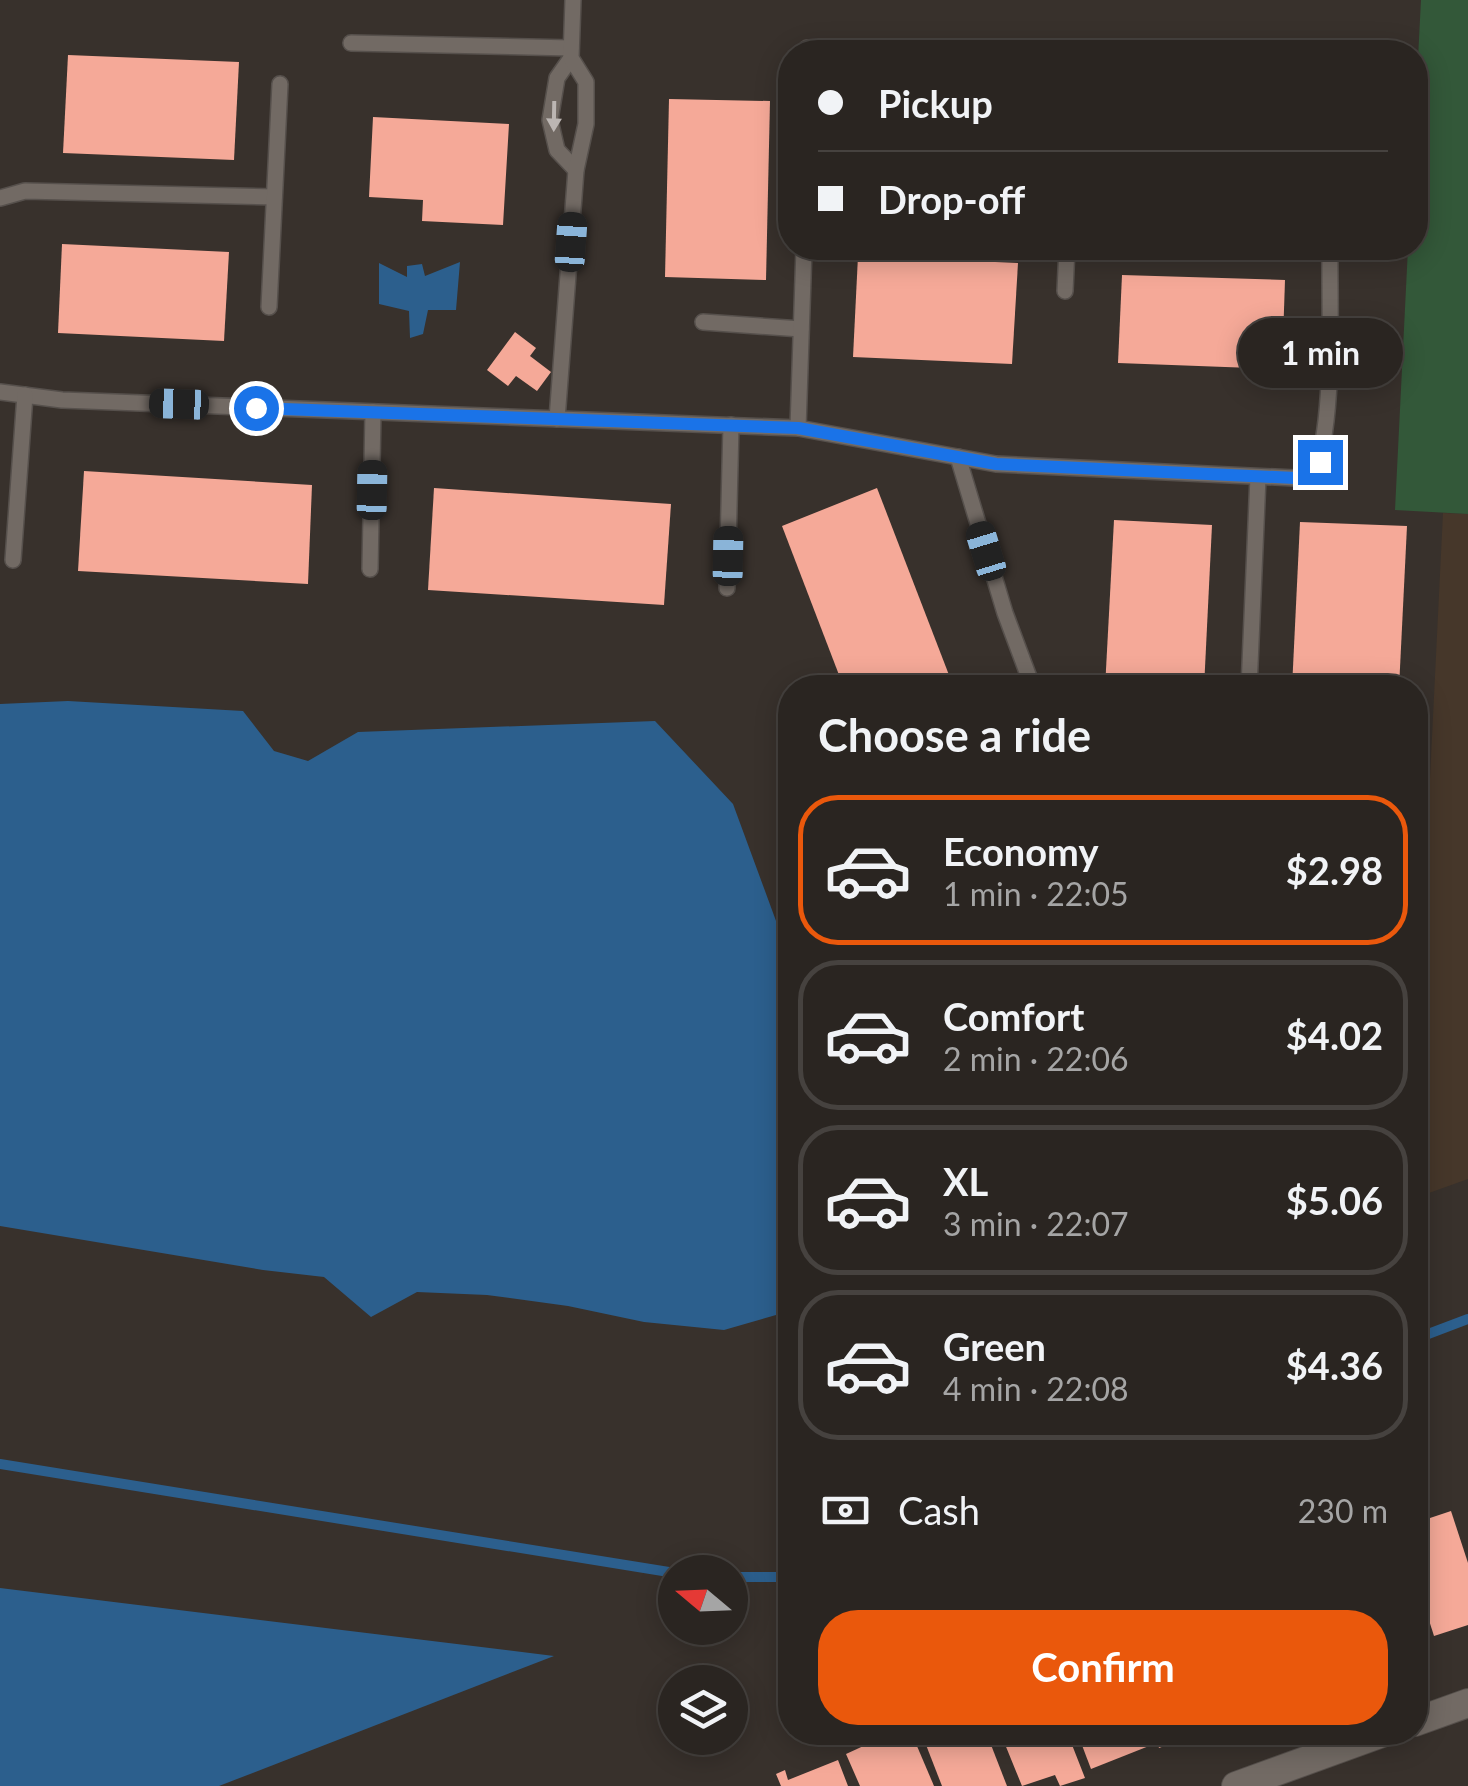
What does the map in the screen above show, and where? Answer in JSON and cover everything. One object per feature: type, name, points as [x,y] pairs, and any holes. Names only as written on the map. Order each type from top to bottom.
[{"type":"street","points":[[1428,1719],[1466,1710]]},
{"type":"street","points":[[1236,1786],[1350,1745]]},
{"type":"lane","points":[[573,0],[571,53],[557,78],[550,120],[557,150],[576,170]]},
{"type":"lane","points":[[352,43],[571,53]]},
{"type":"lane","points":[[556,419],[576,170],[586,124],[586,82],[571,53]]},
{"type":"lane","points":[[269,307],[280,84]]},
{"type":"lane","points":[[0,198],[25,192],[274,196]]},
{"type":"lane","points":[[798,428],[804,260]]},
{"type":"lane","points":[[1065,291],[1067,260]]},
{"type":"lane","points":[[0,392],[62,400],[798,428],[996,464],[1258,477],[1312,476],[1320,462],[1326,429],[1330,260]]},
{"type":"lane","points":[[703,322],[801,328]]},
{"type":"lane","points":[[13,560],[26,395]]},
{"type":"lane","points":[[370,569],[373,412]]},
{"type":"lane","points":[[727,588],[731,425]]},
{"type":"lane","points":[[958,457],[1004,614],[1028,675]]},
{"type":"lane","points":[[1250,675],[1258,477]]},
{"type":"shaded area","points":[[1443,513],[1468,514],[1468,1179],[1428,1193],[1428,819]]},
{"type":"green space","points":[[1421,0],[1468,0],[1468,514],[1395,510],[1407,260],[1428,260],[1428,40],[1419,40]]},
{"type":"water","points":[[460,262],[456,310],[428,310],[423,334],[410,338],[409,311],[379,304],[379,263],[407,277],[407,266],[422,264],[425,276]]},
{"type":"water","points":[[68,701],[243,711],[274,751],[308,761],[358,732],[655,721],[733,804],[778,926],[778,1314],[724,1330],[644,1322],[487,1295],[417,1292],[371,1317],[324,1277],[0,1226],[0,704]]},
{"type":"water","points":[[0,1588],[554,1656],[219,1786],[0,1786]]},
{"type":"building","points":[[68,55],[239,62],[234,160],[63,153]]},
{"type":"building","points":[[669,99],[770,101],[766,280],[665,277]]},
{"type":"building","points":[[373,117],[509,124],[503,225],[422,221],[423,200],[369,197]]},
{"type":"building","points":[[62,244],[229,252],[224,341],[58,333]]},
{"type":"building","points":[[858,260],[1018,263],[1012,364],[853,357]]},
{"type":"building","points":[[1122,275],[1285,280],[1282,369],[1118,363]]},
{"type":"building","points":[[515,332],[536,348],[530,356],[551,372],[537,391],[516,376],[508,386],[487,370]]},
{"type":"building","points":[[84,471],[312,485],[308,584],[78,571]]},
{"type":"building","points":[[434,488],[671,504],[664,605],[428,590]]},
{"type":"building","points":[[877,488],[949,675],[839,675],[782,526]]},
{"type":"building","points":[[1114,520],[1212,525],[1205,675],[1106,675]]},
{"type":"building","points":[[1300,522],[1407,526],[1400,675],[1293,675]]},
{"type":"building","points":[[1451,1511],[1468,1563],[1468,1625],[1434,1636],[1428,1617],[1428,1519]]},
{"type":"building","points":[[866,1745],[917,1745],[934,1786],[860,1786],[846,1754]]},
{"type":"building","points":[[926,1745],[991,1745],[1007,1786],[942,1786]]},
{"type":"building","points":[[1005,1745],[1072,1745],[1085,1778],[1060,1786],[1055,1775],[1022,1786]]},
{"type":"building","points":[[1082,1745],[1149,1745],[1149,1746],[1091,1769]]},
{"type":"building","points":[[838,1760],[848,1786],[781,1786],[776,1774],[785,1770],[788,1780]]},
{"type":"waterway","points":[[1428,1334],[1468,1319]]},
{"type":"waterway","points":[[0,1464],[658,1570]]},
{"type":"waterway","points":[[748,1577],[778,1577]]},
{"type":"route","points":[[256,408],[798,428],[996,464],[1295,478],[1312,476],[1320,462]]}]
